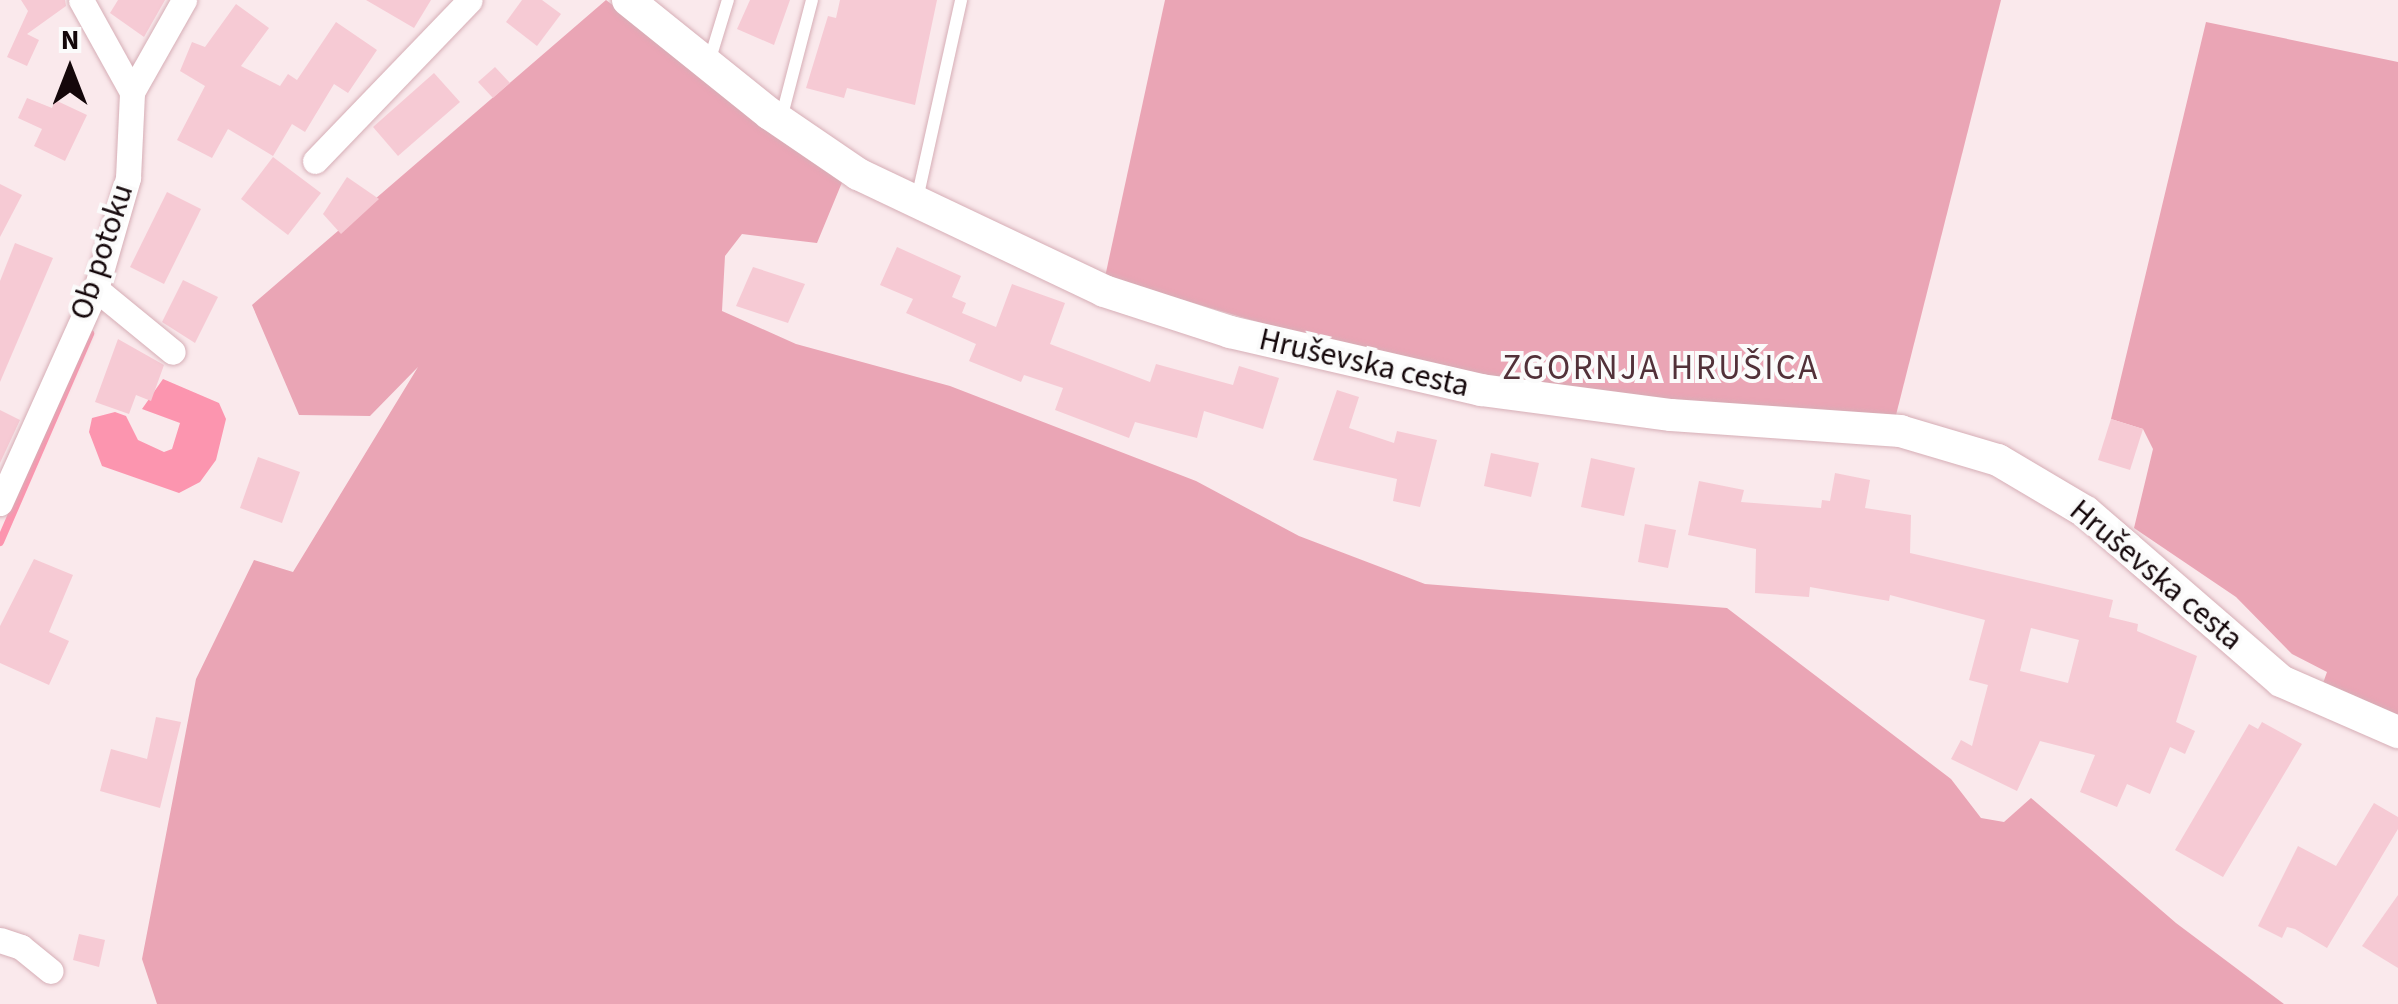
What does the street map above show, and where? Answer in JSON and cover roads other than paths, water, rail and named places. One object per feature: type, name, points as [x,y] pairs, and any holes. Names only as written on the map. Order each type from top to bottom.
[{"type":"street","points":[[81,0],[132,92]]},
{"type":"street","name":"Ob potoku","points":[[0,503],[96,289],[128,178],[132,92],[184,0]]},
{"type":"street","points":[[316,161],[470,0]]},
{"type":"street","name":"Hruševska cesta","points":[[628,0],[780,121],[915,206],[1104,291],[1230,332],[1393,373],[1607,408],[1900,431],[1968,449],[2023,472],[2086,512],[2281,681],[2398,732]]},
{"type":"street","points":[[96,289],[173,352]]},
{"type":"street","points":[[0,940],[21,947],[51,971]]},
{"type":"lane","points":[[709,65],[728,0]]},
{"type":"lane","points":[[780,121],[812,0]]},
{"type":"lane","points":[[915,206],[961,0]]},
{"type":"waterway","points":[[0,542],[90,334]]},
{"type":"district","name":"ZGORNJA HRUŠICA","points":[[1661,368]]}]
